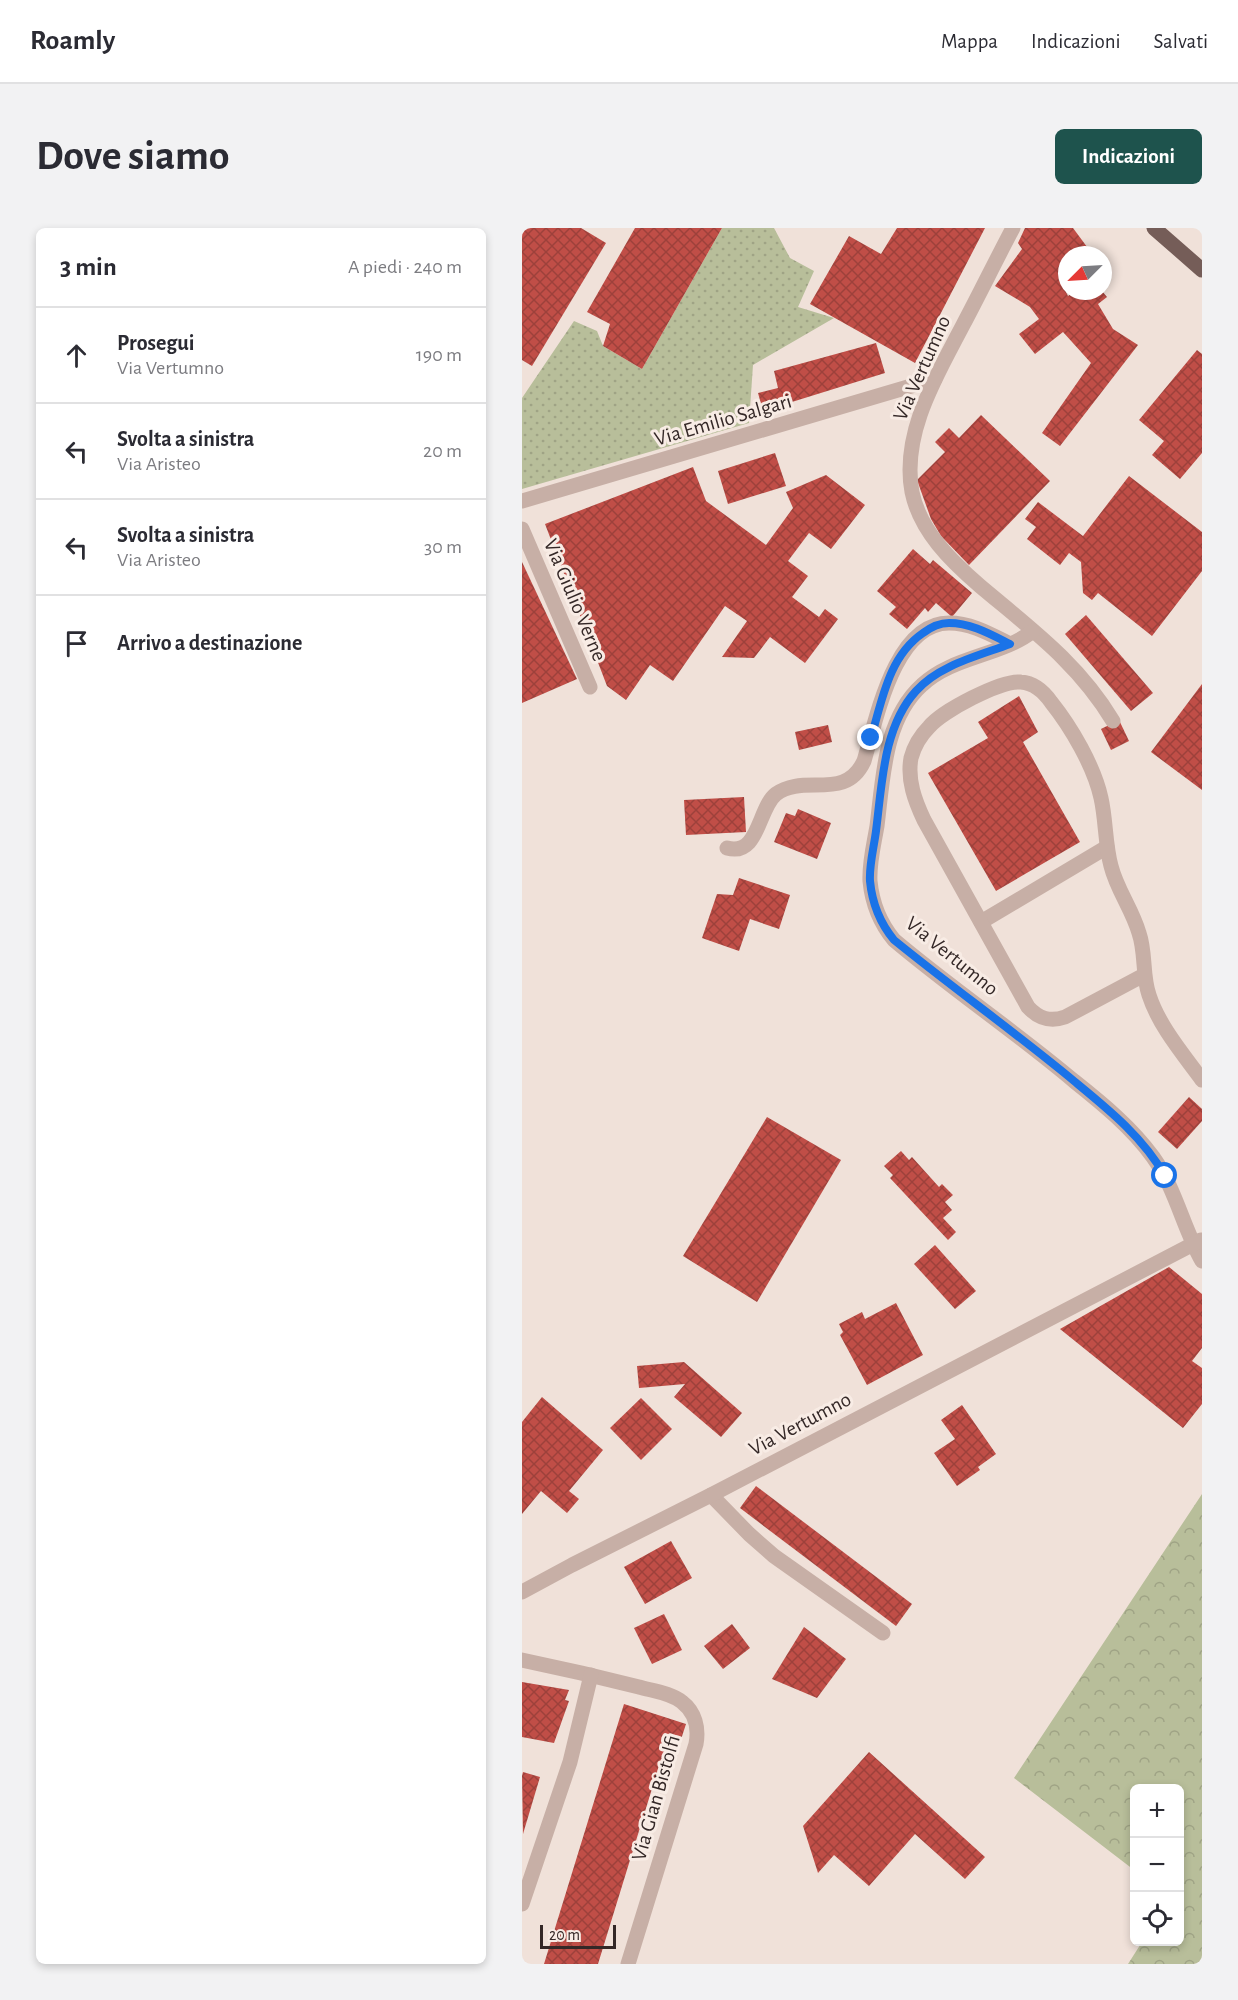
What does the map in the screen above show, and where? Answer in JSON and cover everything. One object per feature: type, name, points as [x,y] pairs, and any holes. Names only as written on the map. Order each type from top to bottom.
[{"type":"main road","points":[[1155,228],[1202,270]]},
{"type":"street","name":"Via Vertumno","points":[[1013,228],[935,379],[920,416],[911,455],[912,492],[933,537],[942,550],[964,573],[1065,658],[1092,688],[1113,721]]},
{"type":"street","name":"Via Emilio Salgari","points":[[522,501],[935,379]]},
{"type":"street","name":"Via Giulio Verne","points":[[522,529],[590,687]]},
{"type":"street","points":[[727,848],[740,848],[751,840],[767,805],[776,794],[797,786],[828,786],[842,783],[856,774],[864,761],[894,666],[916,638],[933,627],[947,623],[980,629],[1010,644]]},
{"type":"street","name":"Via Vertumno","points":[[522,1592],[1198,1242],[1160,1167],[1138,1138],[1059,1068],[894,940],[882,922],[875,904],[870,878],[884,769],[891,739],[902,712],[915,692],[934,676],[957,664],[1010,644],[1033,631]]},
{"type":"street","points":[[1144,975],[1056,1020],[1041,1018],[1023,1002],[924,820],[912,789],[911,758],[929,726],[946,712],[994,688],[1012,682],[1028,683],[1045,694],[1090,767],[1102,800],[1107,847],[1114,876],[1139,933],[1149,997],[1179,1048],[1202,1080]]},
{"type":"street","points":[[981,922],[1107,847]]},
{"type":"street","points":[[1198,1242],[1202,1261]]},
{"type":"street","points":[[711,1495],[765,1549],[883,1633]]},
{"type":"street","name":"Via Gian Bistolfi","points":[[522,1660],[591,1675],[678,1699],[689,1709],[698,1731],[696,1744],[628,1964]]},
{"type":"street","points":[[522,1905],[570,1762],[591,1675]]},
{"type":"green space","points":[[722,228],[774,228],[790,258],[814,271],[798,307],[834,318],[753,365],[749,423],[522,489],[522,398],[574,321],[597,331],[603,346],[642,369]]},
{"type":"green space","points":[[1202,1494],[1202,1964],[1128,1964],[1139,1946],[1184,1946],[1184,1784],[1130,1784],[1130,1867],[1014,1778]]},
{"type":"building","points":[[522,228],[581,228],[606,243],[532,366],[522,360]]},
{"type":"building","points":[[635,228],[722,228],[642,369],[603,346],[610,324],[587,312]]},
{"type":"building","points":[[897,228],[985,228],[915,363],[810,304],[849,236],[881,254]]},
{"type":"building","points":[[1025,228],[1073,228],[1086,246],[1058,246],[1058,300],[1103,300],[1098,304],[1113,329],[1138,345],[1060,446],[1042,433],[1091,363],[1063,332],[1035,354],[1019,334],[1039,319],[1030,307],[995,286],[1022,249],[1018,243]]},
{"type":"building","points":[[876,343],[885,373],[763,411],[758,393],[778,388],[774,371]]},
{"type":"building","points":[[1197,350],[1202,354],[1202,453],[1180,479],[1152,455],[1164,441],[1139,420]]},
{"type":"building","points":[[981,415],[1050,481],[969,565],[941,536],[931,519],[917,480],[945,452],[935,442],[949,428],[959,438]]},
{"type":"building","points":[[775,453],[786,486],[728,504],[718,471]]},
{"type":"building","points":[[693,467],[706,501],[766,545],[793,508],[786,492],[826,475],[865,505],[831,549],[809,533],[788,561],[808,576],[792,597],[819,617],[825,609],[838,619],[805,663],[770,637],[754,658],[722,657],[747,621],[725,606],[673,681],[650,665],[626,700],[607,686],[545,524]]},
{"type":"building","points":[[1129,476],[1202,532],[1202,571],[1152,636],[1098,593],[1092,600],[1083,593],[1081,562],[1069,553],[1060,565],[1027,539],[1036,527],[1025,519],[1038,502],[1083,536]]},
{"type":"building","points":[[913,549],[930,564],[933,560],[972,593],[952,617],[936,603],[928,612],[925,608],[907,629],[889,614],[896,607],[877,591]]},
{"type":"building","points":[[522,562],[577,679],[522,703]]},
{"type":"building","points":[[1086,615],[1153,693],[1131,711],[1065,634]]},
{"type":"building","points":[[1202,684],[1202,790],[1151,752]]},
{"type":"building","points":[[1019,696],[1038,732],[1023,742],[1080,842],[996,891],[928,773],[988,738],[978,722]]},
{"type":"building","points":[[1119,720],[1129,741],[1111,750],[1101,729]]},
{"type":"building","points":[[828,725],[832,742],[799,750],[795,732]]},
{"type":"building","points":[[744,797],[746,832],[686,835],[684,800]]},
{"type":"building","points":[[798,809],[831,823],[817,859],[774,842],[786,813],[795,816]]},
{"type":"building","points":[[739,878],[790,895],[779,929],[750,919],[739,951],[702,938],[717,894],[733,895]]},
{"type":"building","points":[[1189,1097],[1202,1109],[1202,1121],[1177,1149],[1158,1132]]},
{"type":"building","points":[[767,1117],[841,1160],[757,1302],[683,1256]]},
{"type":"building","points":[[901,1151],[909,1160],[912,1157],[939,1187],[942,1184],[953,1195],[945,1202],[952,1210],[943,1218],[956,1232],[948,1240],[890,1178],[893,1175],[884,1166]]},
{"type":"building","points":[[935,1245],[976,1291],[955,1309],[914,1264]]},
{"type":"building","points":[[1169,1267],[1202,1294],[1202,1348],[1192,1361],[1202,1368],[1202,1404],[1183,1428],[1060,1329]]},
{"type":"building","points":[[896,1303],[923,1355],[867,1385],[840,1335],[843,1332],[839,1324],[862,1312],[865,1319]]},
{"type":"building","points":[[684,1362],[742,1413],[721,1437],[674,1397],[685,1384],[639,1388],[637,1366]]},
{"type":"building","points":[[542,1397],[603,1450],[569,1491],[579,1499],[567,1513],[541,1491],[522,1514],[522,1422]]},
{"type":"building","points":[[641,1398],[672,1429],[641,1460],[610,1428]]},
{"type":"building","points":[[962,1405],[996,1454],[978,1467],[980,1470],[957,1486],[934,1453],[955,1439],[941,1420]]},
{"type":"building","points":[[756,1486],[912,1604],[896,1626],[740,1508]]},
{"type":"building","points":[[671,1541],[692,1578],[645,1604],[624,1567]]},
{"type":"building","points":[[664,1614],[682,1650],[652,1664],[634,1628]]},
{"type":"building","points":[[732,1624],[750,1648],[723,1669],[704,1646]]},
{"type":"building","points":[[804,1627],[846,1659],[817,1698],[772,1679]]},
{"type":"building","points":[[522,1682],[569,1690],[565,1700],[569,1701],[554,1743],[522,1737]]},
{"type":"building","points":[[624,1704],[686,1724],[671,1770],[659,1766],[598,1964],[544,1964]]},
{"type":"building","points":[[869,1752],[985,1857],[965,1879],[915,1834],[869,1886],[834,1855],[818,1873],[803,1826]]},
{"type":"building","points":[[523,1772],[540,1777],[523,1834],[522,1776]]},
{"type":"route","points":[[871,738],[894,666],[904,651],[926,631],[947,623],[969,626],[1010,644],[957,664],[934,676],[915,692],[902,712],[893,732],[884,769],[870,878],[872,894],[882,922],[894,940],[1045,1057],[1120,1120],[1153,1156],[1165,1176]]}]
